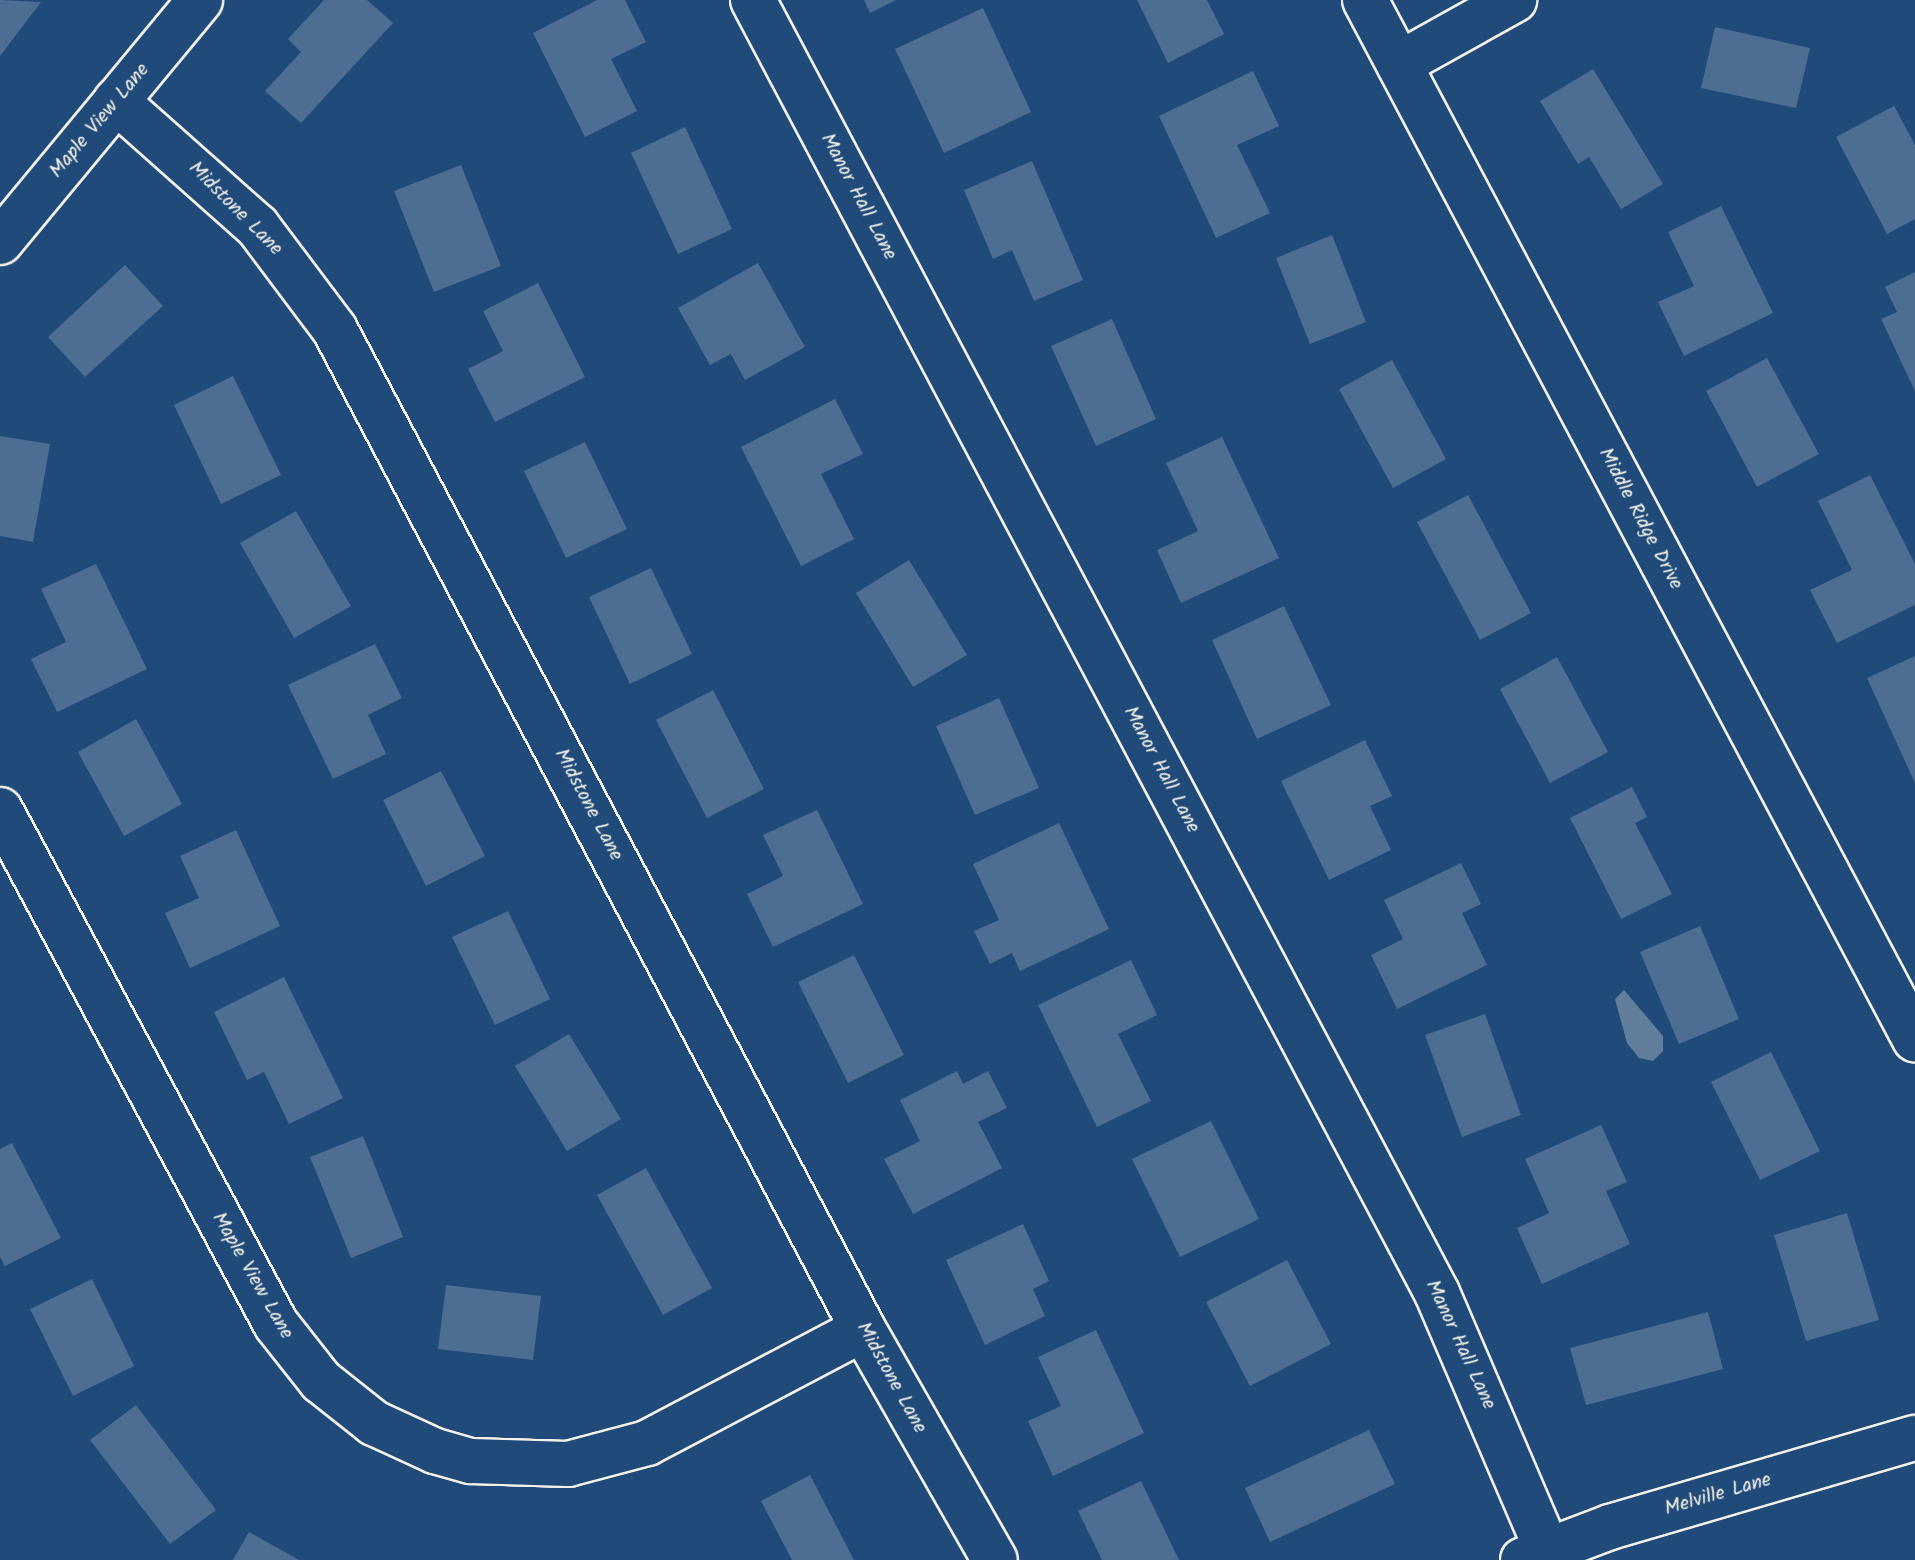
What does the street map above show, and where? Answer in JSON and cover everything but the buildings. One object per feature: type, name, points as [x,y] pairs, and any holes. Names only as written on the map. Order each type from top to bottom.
[{"type":"street","name":"Maple View Lane","points":[[0,242],[200,0]]},
{"type":"street","name":"Manor Hall Lane","points":[[753,0],[1437,1293],[1535,1555]]},
{"type":"street","name":"Middle Ridge Drive","points":[[1365,0],[1915,1039]]},
{"type":"street","points":[[1399,64],[1514,0]]},
{"type":"street","name":"Midstone Lane","points":[[116,101],[257,226],[335,330],[863,1329],[995,1560]]},
{"type":"street","name":"Maple View Lane","points":[[0,810],[276,1324],[321,1381],[374,1423],[435,1451],[471,1461],[568,1464],[647,1443],[863,1329]]},
{"type":"street","name":"Melville Lane","points":[[1535,1555],[1610,1527],[1915,1438]]},
{"type":"water","points":[[1624,990],[1663,1036],[1663,1051],[1653,1061],[1639,1058],[1627,1043],[1615,999]]}]
